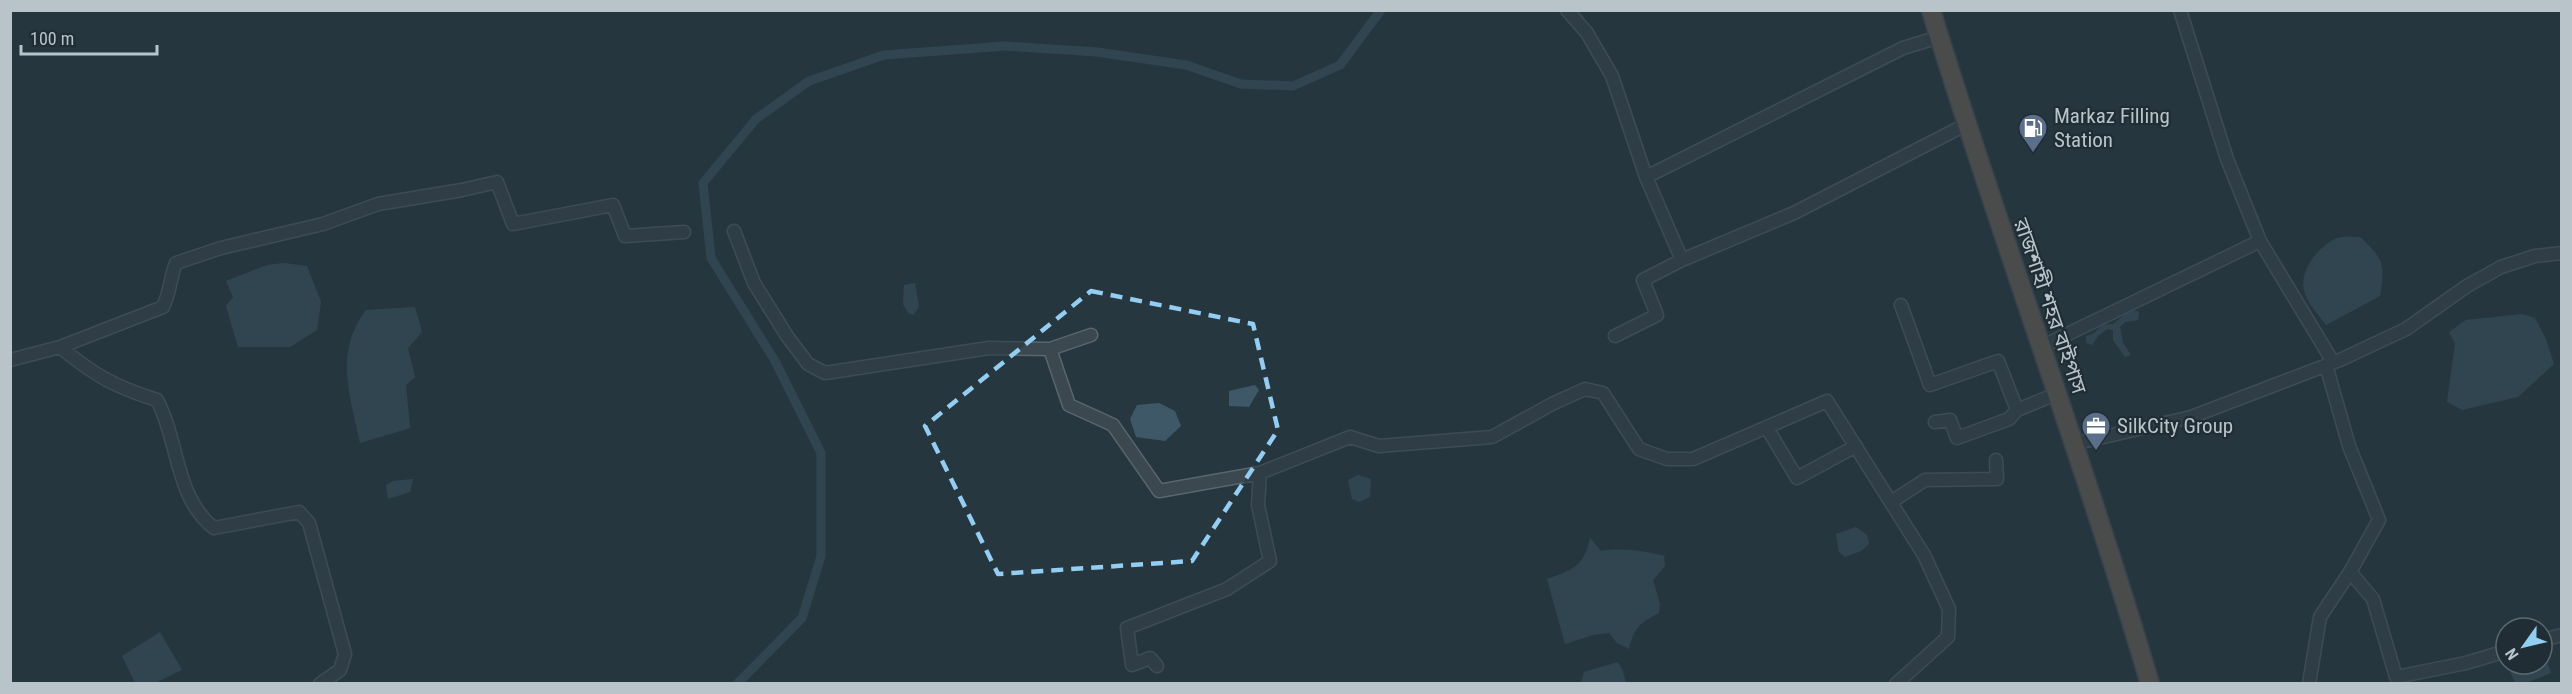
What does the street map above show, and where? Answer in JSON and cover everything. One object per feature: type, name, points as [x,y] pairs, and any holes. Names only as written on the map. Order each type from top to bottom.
[{"type":"highway","name":"রাজশাহী শহর বাইপাস","points":[[1930,10],[1965,125],[2041,347],[2150,684]]},
{"type":"street","points":[[1567,10],[1587,33],[1612,76],[1646,177],[1682,260]]},
{"type":"street","points":[[2180,10],[2227,159],[2260,241],[2330,364],[2349,446],[2379,520],[2350,572],[2320,617],[2309,684]]},
{"type":"street","points":[[1646,177],[1903,48],[1939,37]]},
{"type":"street","points":[[1615,336],[1657,315],[1643,280],[1682,260],[1794,213],[1965,125]]},
{"type":"street","points":[[10,360],[60,347],[164,308],[176,262],[221,248],[323,224],[378,204],[497,182],[513,224],[613,205],[625,236],[684,232]]},
{"type":"street","points":[[734,231],[754,283],[787,336],[808,364],[825,373],[989,348],[1050,349],[1091,335]]},
{"type":"street","points":[[2041,347],[2260,241]]},
{"type":"street","points":[[2073,444],[2191,417],[2330,364],[2406,330],[2467,286],[2501,267],[2535,256],[2562,253]]},
{"type":"street","points":[[1901,304],[1930,385],[1998,361],[2018,410]]},
{"type":"street","points":[[60,347],[100,378],[157,400],[163,412],[183,482],[202,519],[214,528],[299,512],[309,523],[345,654],[340,670],[320,684]]},
{"type":"street","points":[[1050,349],[1069,405],[1113,425],[1159,491],[1260,472],[1350,437],[1378,446],[1492,437],[1585,389],[1604,393],[1639,449],[1667,459],[1693,459],[1827,400],[1924,555],[1949,609],[1948,637],[1896,684]]},
{"type":"street","points":[[1935,422],[1950,420],[1957,438],[2009,419],[2018,410],[2056,394]]},
{"type":"street","points":[[1767,428],[1797,478],[1856,446]]},
{"type":"street","points":[[1891,502],[1925,480],[1997,479],[1996,460]]},
{"type":"street","points":[[1157,666],[1150,658],[1132,665],[1127,628],[1227,589],[1270,561],[1258,505],[1260,472]]},
{"type":"street","points":[[2350,572],[2373,599],[2396,678],[2494,655]]},
{"type":"highlighted area","points":[[1091,291],[1253,324],[1278,430],[1192,561],[998,574],[925,426]]},
{"type":"water","points":[[2339,237],[2360,237],[2374,251],[2381,263],[2380,296],[2326,325],[2305,295],[2303,282],[2305,274],[2312,259],[2330,241]]},
{"type":"water","points":[[284,263],[307,266],[321,302],[317,330],[290,347],[238,347],[226,306],[233,297],[226,281],[267,265]]},
{"type":"water","points":[[915,283],[919,307],[913,315],[908,313],[903,304],[904,285]]},
{"type":"water","points":[[415,307],[422,332],[408,348],[415,377],[406,385],[410,428],[360,443],[347,375],[347,358],[356,326],[366,310]]},
{"type":"water","points":[[2132,309],[2139,312],[2138,320],[2125,322],[2120,327],[2123,343],[2131,355],[2125,357],[2113,340],[2113,330],[2107,329],[2092,345],[2086,343],[2086,336],[2093,334],[2103,325],[2113,324]]},
{"type":"water","points":[[2522,314],[2535,318],[2546,339],[2554,364],[2518,397],[2462,410],[2447,402],[2455,344],[2449,332],[2466,320]]},
{"type":"water","points":[[1255,385],[1259,390],[1249,407],[1229,406],[1229,391]]},
{"type":"water","points":[[1159,403],[1175,411],[1181,426],[1165,441],[1136,437],[1130,419],[1137,405]]},
{"type":"water","points":[[1358,475],[1371,479],[1370,497],[1359,502],[1352,499],[1348,480]]},
{"type":"water","points":[[413,479],[410,492],[388,499],[386,485],[393,481]]},
{"type":"water","points":[[1856,527],[1867,535],[1869,544],[1861,551],[1845,557],[1839,552],[1836,534]]},
{"type":"water","points":[[1590,538],[1601,551],[1632,550],[1664,556],[1665,566],[1653,580],[1660,604],[1659,613],[1639,626],[1629,649],[1617,643],[1609,633],[1593,635],[1565,644],[1547,579],[1576,566],[1585,555]]},
{"type":"water","points":[[160,632],[182,670],[155,683],[135,683],[122,656]]},
{"type":"water","points":[[1618,662],[1626,683],[1581,683],[1584,672]]},
{"type":"water","points":[[2512,676],[2544,676],[2526,683],[2515,683]]},
{"type":"waterway","points":[[737,684],[802,618],[821,556],[821,453],[775,361],[711,258],[703,183],[756,119],[809,81],[884,55],[1005,46],[1097,52],[1186,65],[1241,84],[1293,86],[1340,65],[1381,10]]},
{"type":"place","name":"Markaz Filling Station","points":[[2033,154]]},
{"type":"place","name":"SilkCity Group","points":[[2096,452]]}]
